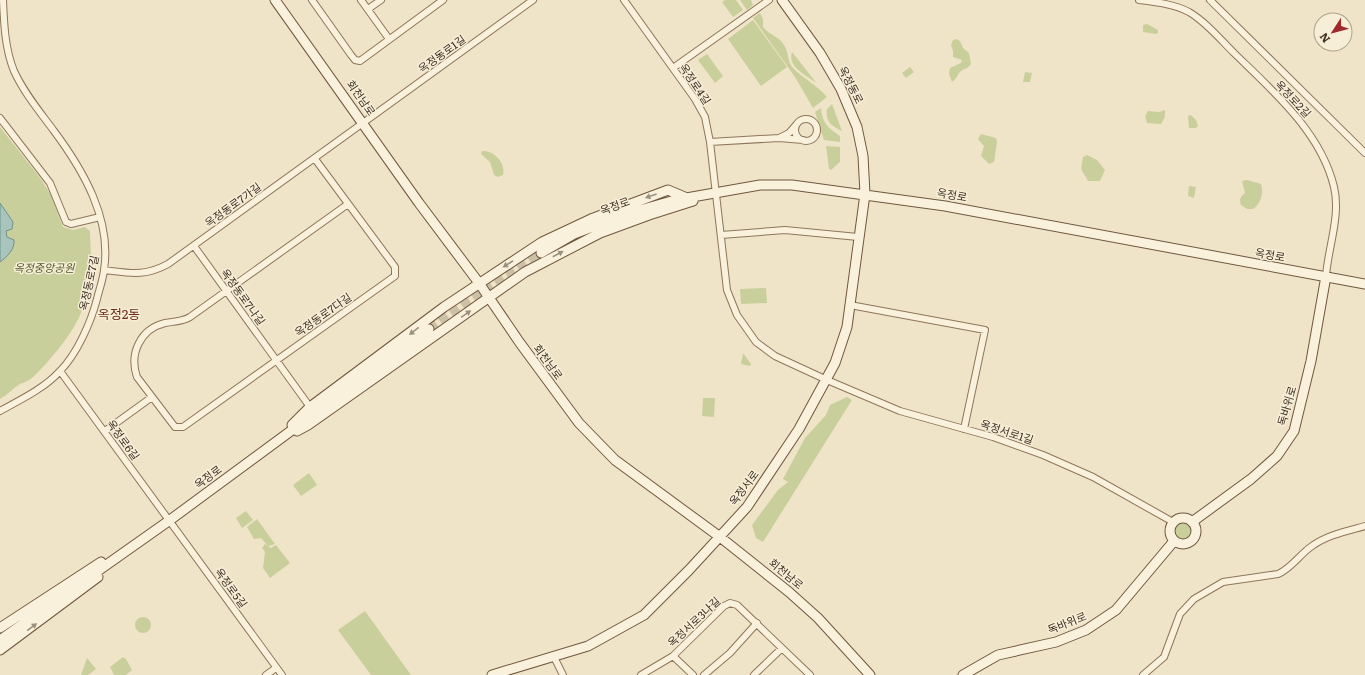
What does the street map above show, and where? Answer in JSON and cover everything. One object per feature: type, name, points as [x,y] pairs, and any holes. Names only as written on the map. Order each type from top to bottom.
[{"type":"main road","name":"회천남로","points":[[275,0],[364,123],[419,203],[479,283],[564,404],[595,440],[615,460],[764,571],[818,618],[870,675]]},
{"type":"main road","name":"옥정동로","points":[[782,0],[820,53],[849,105],[857,127],[862,149],[865,194]]},
{"type":"main road","name":"옥정로","points":[[541,253],[574,234],[626,214],[715,192],[760,185],[792,185],[945,206],[1365,284]]},
{"type":"main road","points":[[282,437],[298,417],[310,407],[479,283],[542,242],[591,219],[668,190],[687,198]]},
{"type":"main road","name":"옥정서로","points":[[492,675],[588,646],[644,615],[747,507],[774,469],[799,429],[827,380],[844,340],[865,194]]},
{"type":"main road","points":[[282,437],[308,425],[534,267],[600,234],[649,214],[683,205],[705,195]]},
{"type":"main road","points":[[525,253],[522,262],[527,266],[534,267]]},
{"type":"main road","name":"독바위로","points":[[1192,522],[1251,479],[1276,456],[1294,431],[1311,361],[1326,276]]},
{"type":"main road","points":[[430,318],[438,316],[444,318],[444,329]]},
{"type":"main road","name":"옥정로","points":[[0,640],[170,520],[429,329]]},
{"type":"main road","points":[[1184,518],[1192,522],[1196,530],[1190,541],[1182,544],[1174,540],[1170,530],[1172,522],[1184,518]]},
{"type":"main road","name":"독바위로","points":[[963,675],[998,655],[1056,642],[1086,630],[1116,610],[1174,540]]},
{"type":"main road","points":[[0,628],[87,570],[121,554]]},
{"type":"main road","points":[[0,650],[98,577],[121,554]]},
{"type":"street","name":"옥정동로7길","points":[[0,411],[43,384],[60,371],[91,321],[104,270],[105,250],[100,217],[93,196],[79,166],[21,85],[14,71],[7,48],[3,0]]},
{"type":"street","points":[[312,0],[355,60],[360,61],[443,0]]},
{"type":"street","points":[[361,0],[389,39]]},
{"type":"street","points":[[368,9],[381,0]]},
{"type":"street","name":"옥정동로1길","points":[[364,123],[533,0]]},
{"type":"street","name":"옥정로4길","points":[[624,0],[700,106],[710,142],[721,235]]},
{"type":"street","points":[[673,68],[769,0]]},
{"type":"street","name":"옥정로2길","points":[[1139,0],[1165,4],[1187,12],[1200,20],[1262,80],[1305,127],[1324,158],[1334,187],[1335,216],[1327,257],[1326,276]]},
{"type":"street","points":[[1210,0],[1365,153]]},
{"type":"street","points":[[0,50],[7,48]]},
{"type":"street","points":[[0,118],[51,185],[66,222],[71,224],[100,217]]},
{"type":"street","points":[[710,142],[779,138],[804,140],[814,137],[816,134],[816,126],[809,119],[805,119],[798,122],[789,133],[779,138]]},
{"type":"street","points":[[798,122],[796,127],[797,134],[804,140]]},
{"type":"street","name":"옥정동로7가길","points":[[104,270],[134,274],[156,271],[194,246],[364,123]]},
{"type":"street","name":"옥정동로7다길","points":[[152,398],[172,425],[180,428],[395,276],[395,267],[315,159]]},
{"type":"street","points":[[105,432],[152,398],[138,377],[134,368],[134,352],[144,335],[152,328],[164,323],[187,319],[348,204]]},
{"type":"street","points":[[721,235],[785,230],[858,236]]},
{"type":"street","name":"옥정서로1길","points":[[721,235],[727,290],[732,304],[743,324],[756,342],[775,356],[900,411],[993,437],[1043,454],[1093,476],[1172,522]]},
{"type":"street","name":"옥정동로7나길","points":[[194,246],[310,407]]},
{"type":"street","points":[[850,305],[985,330],[964,429]]},
{"type":"street","name":"옥정로6길","points":[[60,371],[170,520]]},
{"type":"street","name":"옥정로5길","points":[[170,520],[282,675]]},
{"type":"street","points":[[1143,675],[1160,661],[1166,653],[1177,620],[1183,609],[1212,587],[1223,582],[1278,574],[1284,571],[1311,546],[1322,539],[1365,526]]},
{"type":"street","name":"옥정서로3나길","points":[[641,675],[673,656],[727,604],[730,603],[737,605],[808,674]]},
{"type":"street","points":[[704,675],[730,653],[757,624]]},
{"type":"street","points":[[754,675],[782,648]]},
{"type":"street","points":[[673,656],[693,675]]},
{"type":"street","points":[[554,657],[563,675]]},
{"type":"street","points":[[266,675],[276,668]]},
{"type":"green space","points":[[725,0],[736,0],[743,10],[733,17],[722,2]]},
{"type":"green space","points":[[740,0],[751,0],[753,5],[747,10]]},
{"type":"green space","points":[[760,13],[763,19],[763,27],[782,42],[786,48],[793,68],[827,97],[813,108],[795,77],[753,18]]},
{"type":"green space","points":[[753,20],[787,67],[761,86],[728,39]]},
{"type":"green space","points":[[1147,24],[1158,30],[1158,33],[1143,32],[1143,25]]},
{"type":"green space","points":[[956,39],[960,41],[963,48],[969,53],[971,64],[969,67],[960,72],[952,82],[949,74],[950,68],[961,63],[962,60],[953,57],[951,45],[953,40]]},
{"type":"green space","points":[[792,52],[815,82],[794,66],[791,57]]},
{"type":"green space","points":[[707,54],[723,76],[715,83],[698,60]]},
{"type":"green space","points":[[910,67],[914,72],[906,78],[902,73]]},
{"type":"green space","points":[[1025,72],[1032,73],[1030,82],[1023,82]]},
{"type":"green space","points":[[832,104],[842,131],[832,125],[828,120],[827,109]]},
{"type":"green space","points":[[821,108],[826,125],[840,136],[840,142],[824,140],[815,112]]},
{"type":"green space","points":[[1165,110],[1165,117],[1161,124],[1147,123],[1145,116],[1148,111],[1159,112]]},
{"type":"green space","points":[[1191,115],[1196,120],[1198,126],[1196,128],[1189,128],[1188,116]]},
{"type":"green space","name":"옥정중앙공원","points":[[0,127],[41,179],[51,195],[63,227],[73,230],[85,227],[90,231],[91,257],[82,299],[83,306],[80,316],[73,328],[56,352],[30,380],[20,384],[0,399]]},
{"type":"green space","points":[[981,134],[996,138],[997,142],[994,162],[989,164],[981,156],[984,146],[978,139]]},
{"type":"green space","points":[[826,146],[840,147],[840,162],[831,170],[829,169]]},
{"type":"green space","points":[[482,151],[491,153],[498,158],[503,166],[503,175],[498,177],[494,175],[490,162],[481,154]]},
{"type":"green space","points":[[1087,155],[1097,160],[1105,170],[1100,181],[1088,181],[1081,169],[1083,157]]},
{"type":"green space","points":[[1247,180],[1261,184],[1262,187],[1260,201],[1253,209],[1247,209],[1240,203],[1240,199],[1245,193],[1242,181]]},
{"type":"green space","points":[[1189,186],[1196,187],[1194,198],[1188,196]]},
{"type":"green space","points":[[766,288],[767,303],[741,304],[740,289]]},
{"type":"green space","points":[[743,353],[751,364],[750,366],[741,364]]},
{"type":"green space","points":[[847,397],[852,400],[763,542],[756,538],[752,525],[778,490],[788,482],[783,479],[805,438],[826,415],[830,405]]},
{"type":"green space","points":[[703,398],[715,398],[714,417],[702,416]]},
{"type":"green space","points":[[309,473],[317,485],[301,496],[293,485]]},
{"type":"green space","points":[[246,511],[253,520],[242,528],[236,518]]},
{"type":"green space","points":[[257,519],[275,544],[268,546],[261,538],[254,539],[247,527]]},
{"type":"green space","points":[[1183,523],[1190,528],[1191,531],[1186,538],[1183,539],[1176,534],[1175,531],[1180,524]]},
{"type":"green space","points":[[265,544],[271,548],[276,545],[290,563],[270,578],[263,568],[265,552],[262,548]]},
{"type":"green space","points":[[365,611],[411,675],[371,675],[338,630]]},
{"type":"green space","points":[[140,617],[146,617],[151,622],[149,631],[146,633],[140,633],[135,628],[135,622]]},
{"type":"green space","points":[[123,657],[126,659],[132,670],[126,675],[114,675],[110,667]]},
{"type":"green space","points":[[87,658],[96,669],[88,675],[81,675]]},
{"type":"water","points":[[0,203],[13,222],[12,229],[6,231],[7,237],[14,240],[14,243],[12,250],[0,262]]},
{"type":"tunnel","points":[[429,329],[469,300],[541,253]]},
{"type":"district","name":"옥정2동","points":[[119,314]]}]
